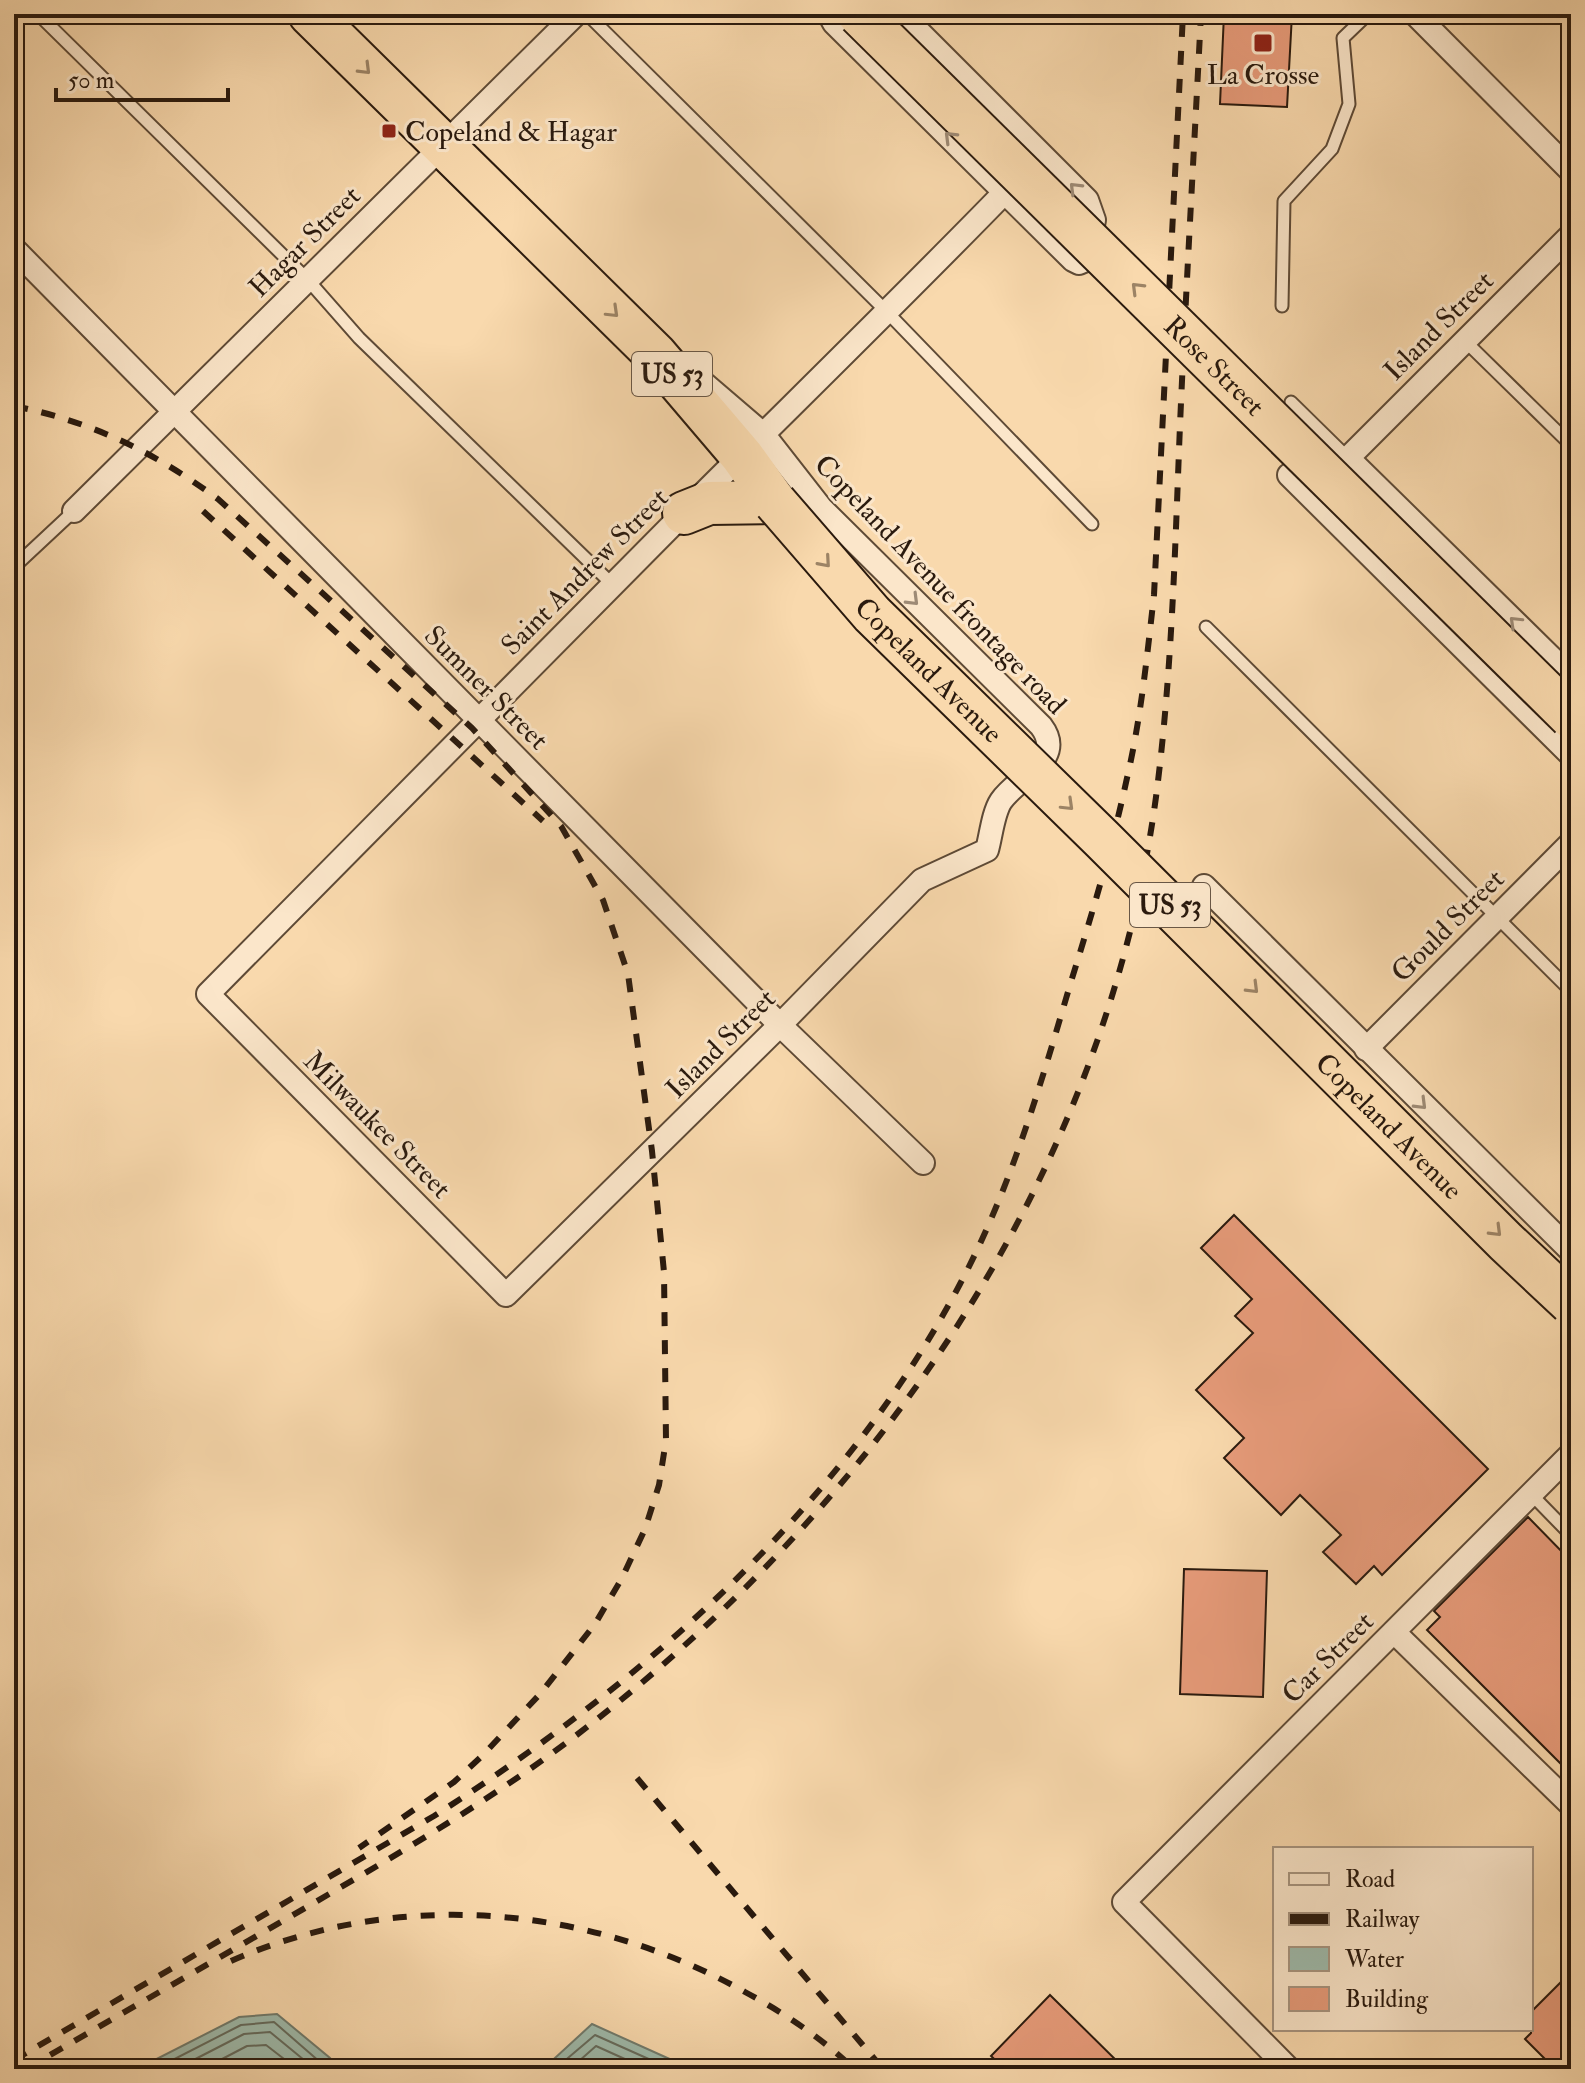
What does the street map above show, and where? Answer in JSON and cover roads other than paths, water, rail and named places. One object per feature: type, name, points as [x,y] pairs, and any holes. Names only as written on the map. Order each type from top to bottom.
[{"type":"highway","name":"Copeland Avenue","points":[[310,14],[656,355],[753,446],[775,502],[872,614],[1571,1303]]},
{"type":"highway","name":"Rose Street","points":[[859,14],[1571,717]]},
{"type":"highway","points":[[684,513],[709,503],[775,502]]},
{"type":"street","name":"Hagar Street","points":[[74,511],[576,14]]},
{"type":"street","points":[[829,14],[834,23],[1073,260],[1079,263],[1086,260],[1094,220],[1087,200],[901,14]]},
{"type":"street","points":[[1415,14],[1571,171]]},
{"type":"street","name":"Saint Andrew Street","points":[[208,994],[1005,192]]},
{"type":"street","name":"Island Street","points":[[1348,458],[1571,235]]},
{"type":"street","name":"Sumner Street","points":[[14,249],[780,1025],[923,1163]]},
{"type":"street","name":"Copeland Avenue frontage road","points":[[753,446],[821,508],[1048,735],[1044,759],[1000,802],[987,850]]},
{"type":"street","points":[[1348,458],[1571,677]]},
{"type":"street","points":[[1289,475],[1571,755]]},
{"type":"street","name":"Gould Street","points":[[1366,1049],[1571,843]]},
{"type":"street","name":"Island Street","points":[[506,1295],[922,880],[987,850]]},
{"type":"street","points":[[1204,886],[1571,1251]]},
{"type":"street","name":"Milwaukee Street","points":[[208,994],[506,1295]]},
{"type":"street","name":"Car Street","points":[[1289,2069],[1124,1902],[1571,1454]]},
{"type":"street","points":[[1394,1632],[1571,1805]]},
{"type":"lane","points":[[38,14],[308,280],[359,338],[613,585]]},
{"type":"lane","points":[[587,14],[887,312],[1092,524]]},
{"type":"lane","points":[[1282,306],[1284,201],[1332,149],[1349,104],[1343,38],[1368,14]]},
{"type":"lane","points":[[1465,341],[1571,445]]},
{"type":"lane","points":[[1291,402],[1348,458]]},
{"type":"lane","points":[[14,567],[74,511]]},
{"type":"lane","points":[[1206,627],[1571,991]]},
{"type":"lane","points":[[1531,1494],[1571,1535]]},
{"type":"water","points":[[277,2014],[330,2058],[338,2069],[137,2069],[239,2017]]},
{"type":"water","points":[[592,2024],[674,2061],[686,2069],[543,2069]]},
{"type":"railway","points":[[14,2060],[434,1816],[512,1764],[662,1648],[732,1584],[797,1515],[858,1443],[912,1366],[960,1284],[994,1212],[1035,1100],[1108,856],[1136,733],[1154,595],[1183,14]]},
{"type":"railway","points":[[26,2069],[417,1842],[526,1772],[596,1720],[701,1630],[799,1532],[887,1426],[966,1312],[1033,1192],[1088,1066],[1129,934],[1156,797],[1172,611],[1201,14]]},
{"type":"railway","points":[[14,406],[96,430],[146,453],[194,482],[218,499],[472,728],[561,826],[603,900],[628,974],[652,1151],[664,1272],[666,1440],[659,1485],[645,1529],[622,1578],[595,1624],[540,1694],[454,1782],[359,1848]]},
{"type":"railway","points":[[203,511],[543,821]]},
{"type":"railway","points":[[637,1778],[883,2069]]},
{"type":"railway","points":[[231,1961],[294,1938],[359,1923],[425,1916],[491,1916],[557,1924],[622,1940],[685,1962],[788,2017],[854,2069]]},
{"type":"place","name":"La Crosse","points":[[1263,43]]},
{"type":"place","name":"Copeland & Hagar","points":[[389,131]]}]
